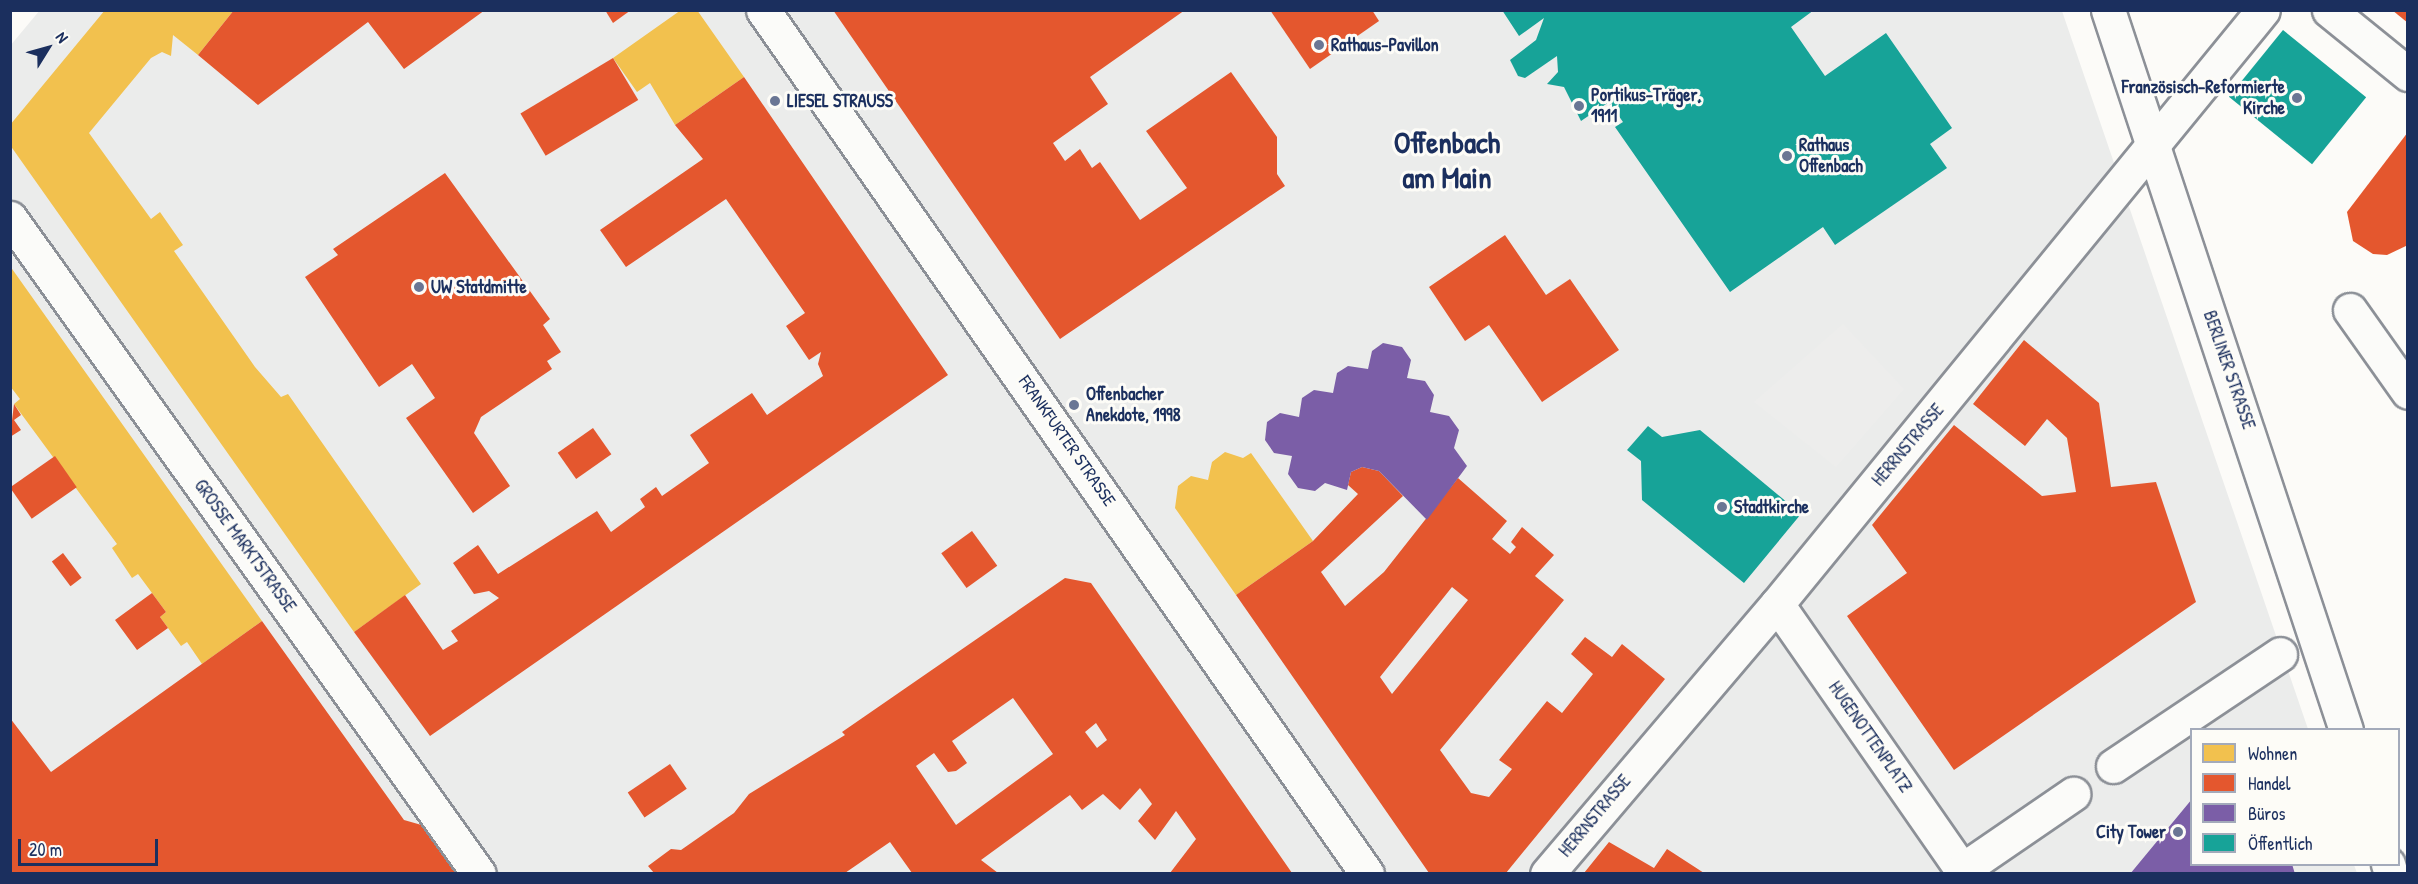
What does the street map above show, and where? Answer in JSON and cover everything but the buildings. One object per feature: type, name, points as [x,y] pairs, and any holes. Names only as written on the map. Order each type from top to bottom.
[{"type":"street","name":"FRANKFURTER STRASSE","points":[[764,10],[1367,873]]},
{"type":"street","name":"BERLINER STRASSE","points":[[2108,10],[2346,728]]},
{"type":"street","name":"HERRNSTRASSE","points":[[1547,873],[1777,604],[2263,10]]},
{"type":"street","points":[[2329,10],[2408,74]]},
{"type":"street","name":"GROSSE MARKTSTRASSE","points":[[10,218],[479,873]]},
{"type":"street","points":[[2350,310],[2408,392]]},
{"type":"street","name":"HUGENOTTENPLATZ","points":[[1777,604],[1963,872],[2073,795]]},
{"type":"street","points":[[2112,766],[2280,654]]},
{"type":"shaded area","points":[[40,10],[2062,11],[2308,728],[2190,728],[2190,866],[2354,866],[2357,873],[11,874],[10,46]]},
{"type":"shaded area","points":[[1843,324],[1904,389],[1836,467],[1754,402]]},
{"type":"place","name":"Rathaus-Pavillon","points":[[1319,45]]},
{"type":"place","name":"Französisch-Reformierte Kirche","points":[[2297,98]]},
{"type":"place","name":"LIESEL STRAUSS","points":[[775,101]]},
{"type":"place","name":"Portikus-Träger, 1911","points":[[1579,106]]},
{"type":"place","name":"Rathaus Offenbach","points":[[1787,156]]},
{"type":"place","name":"UW Statdmitte","points":[[419,287]]},
{"type":"place","name":"Offenbacher Anekdote, 1998","points":[[1074,405]]},
{"type":"place","name":"Stadtkirche","points":[[1722,507]]},
{"type":"place","name":"City Tower","points":[[2178,832]]},
{"type":"district","name":"Offenbach am Main","points":[[1447,160]]}]
